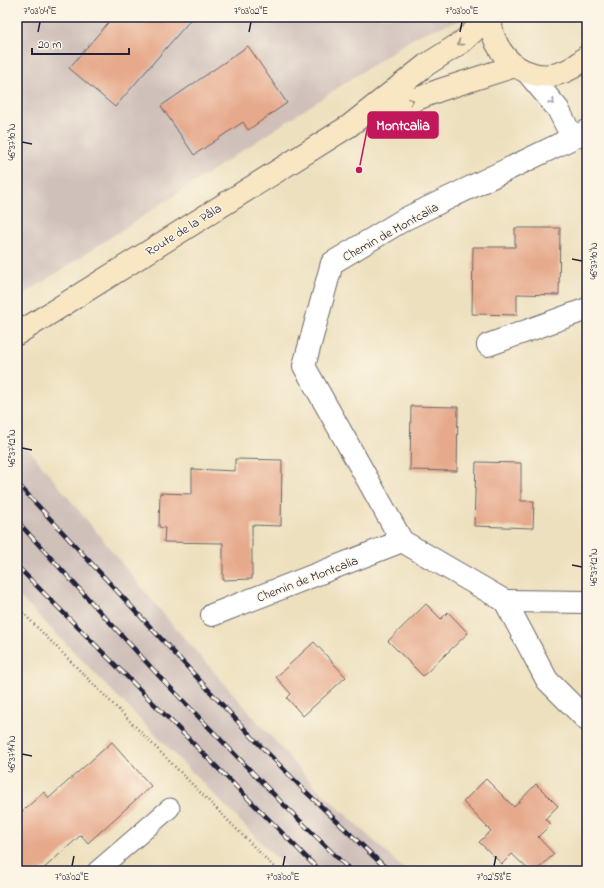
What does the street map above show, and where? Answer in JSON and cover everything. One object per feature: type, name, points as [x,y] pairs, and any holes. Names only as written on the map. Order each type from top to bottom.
[{"type":"street","points":[[489,17],[492,36],[496,45],[508,61],[521,69],[537,75],[557,74],[575,66],[587,56]]},
{"type":"street","name":"Route de la Pâla","points":[[17,334],[349,126],[426,66],[462,42],[489,17]]},
{"type":"street","name":"Route de la Pâla","points":[[349,126],[440,90],[521,69]]},
{"type":"street","name":"Chemin de Montcalia","points":[[212,615],[402,541],[304,366],[332,263],[405,219],[580,134],[521,69]]},
{"type":"street","points":[[488,345],[587,309]]},
{"type":"street","points":[[402,541],[505,601],[587,602]]},
{"type":"street","points":[[505,601],[547,680],[587,720]]},
{"type":"lane","points":[[97,871],[170,808]]},
{"type":"path","points":[[17,607],[278,871]]},
{"type":"shaded area","points":[[17,17],[469,17],[418,35],[17,299]]},
{"type":"shaded area","points":[[17,435],[171,623],[310,781],[406,871],[289,871],[17,594]]},
{"type":"building","points":[[113,17],[193,17],[115,107],[69,68]]},
{"type":"building","points":[[248,46],[287,103],[248,130],[243,122],[194,155],[161,106]]},
{"type":"building","points":[[515,228],[560,228],[559,295],[517,294],[517,315],[472,314],[473,247],[515,247]]},
{"type":"building","points":[[411,406],[458,407],[457,471],[410,470]]},
{"type":"building","points":[[235,459],[282,460],[281,526],[252,525],[252,579],[223,580],[223,543],[164,542],[165,528],[159,527],[160,493],[192,494],[192,469],[235,471]]},
{"type":"building","points":[[476,462],[521,463],[521,501],[534,501],[533,528],[474,526]]},
{"type":"building","points":[[426,604],[441,619],[448,612],[468,633],[423,676],[388,641]]},
{"type":"building","points":[[314,642],[346,677],[303,716],[287,698],[291,694],[276,677]]},
{"type":"building","points":[[112,742],[151,786],[88,843],[81,835],[41,871],[17,871],[17,816],[44,792],[49,798]]},
{"type":"building","points":[[486,779],[514,807],[536,784],[558,806],[545,819],[551,824],[538,837],[554,854],[536,871],[530,871],[512,854],[502,864],[479,842],[491,831],[463,802]]},
{"type":"railway","points":[[17,483],[254,739],[304,790],[389,871]]},
{"type":"railway","points":[[17,521],[159,676],[283,804],[351,871]]},
{"type":"railway","points":[[17,566],[320,871]]},
{"type":"place","name":"Montcalia","points":[[359,170]]}]
